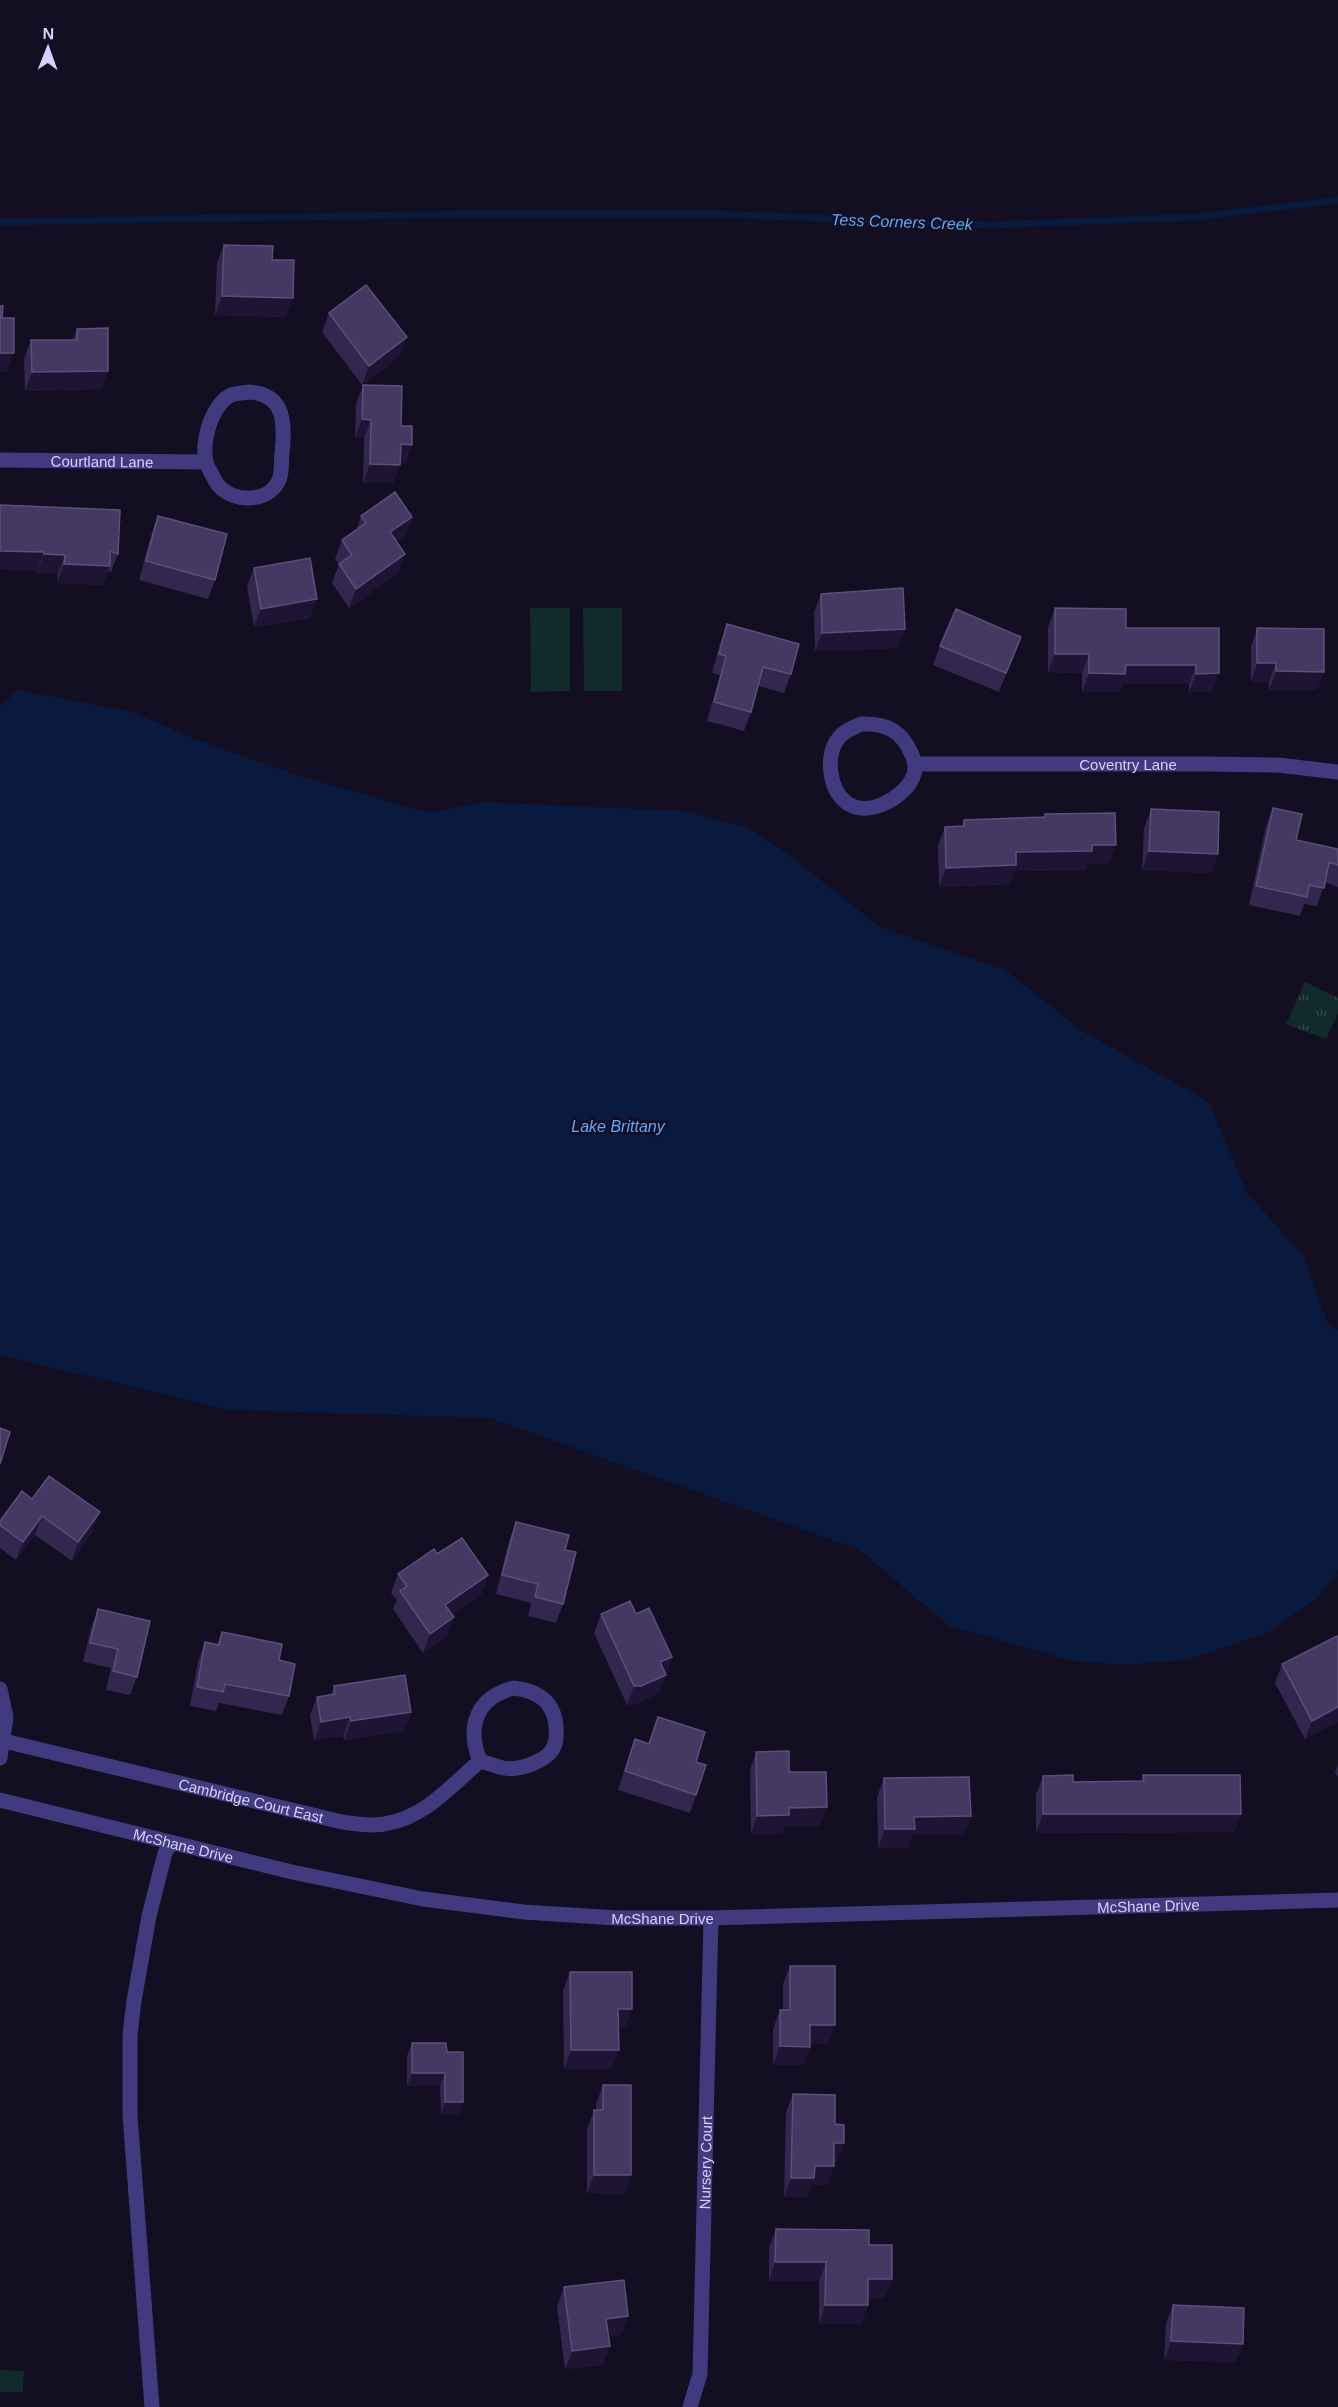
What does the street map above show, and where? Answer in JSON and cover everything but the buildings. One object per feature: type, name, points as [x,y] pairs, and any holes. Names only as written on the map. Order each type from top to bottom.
[{"type":"street","points":[[262,393],[270,397],[279,409],[282,418],[283,442],[280,479],[270,492],[257,497],[243,498],[231,494],[219,486],[205,462],[207,432],[218,407],[230,395],[262,393]]},
{"type":"street","name":"Courtland Lane","points":[[0,460],[205,462]]},
{"type":"street","points":[[861,724],[876,724],[889,728],[906,740],[916,764],[914,776],[907,786],[891,800],[875,807],[862,807],[847,803],[835,787],[831,771],[831,754],[837,739],[848,730],[861,724]]},
{"type":"street","name":"Coventry Lane","points":[[916,764],[1278,765],[1338,772]]},
{"type":"street","points":[[514,1688],[531,1690],[545,1699],[554,1712],[556,1728],[555,1745],[546,1756],[528,1766],[505,1768],[480,1761],[475,1747],[474,1729],[484,1702],[499,1691],[514,1688]]},
{"type":"street","points":[[0,1689],[6,1717],[0,1758]]},
{"type":"street","name":"Cambridge Court East","points":[[4,1741],[342,1822],[366,1824],[387,1824],[408,1818],[428,1806],[480,1761]]},
{"type":"street","name":"McShane Drive","points":[[0,1800],[292,1872],[423,1899],[524,1912],[617,1918],[711,1918],[1338,1900]]},
{"type":"street","points":[[152,2407],[130,2115],[130,2035],[149,1916],[165,1853],[171,1843]]},
{"type":"street","name":"Nursery Court","points":[[690,2407],[700,2374],[711,1918]]},
{"type":"green space","points":[[530,608],[570,608],[570,691],[531,692]]},
{"type":"green space","points":[[583,608],[622,608],[622,691],[584,691]]},
{"type":"green space","points":[[1305,982],[1338,998],[1338,1013],[1326,1039],[1286,1024]]},
{"type":"green space","points":[[0,2370],[24,2371],[23,2392],[0,2392]]},
{"type":"water","name":"Lake Brittany","points":[[18,690],[133,712],[192,738],[300,776],[430,813],[482,802],[685,811],[743,826],[784,851],[878,926],[1005,970],[1080,1030],[1209,1102],[1247,1193],[1304,1257],[1327,1321],[1338,1331],[1338,1570],[1319,1597],[1267,1633],[1187,1660],[1123,1665],[1073,1661],[949,1626],[860,1550],[490,1418],[229,1410],[0,1355],[0,707]]},
{"type":"waterway","name":"Tess Corners Creek","points":[[0,222],[466,214],[717,214],[989,225],[1198,217],[1338,200]]}]
